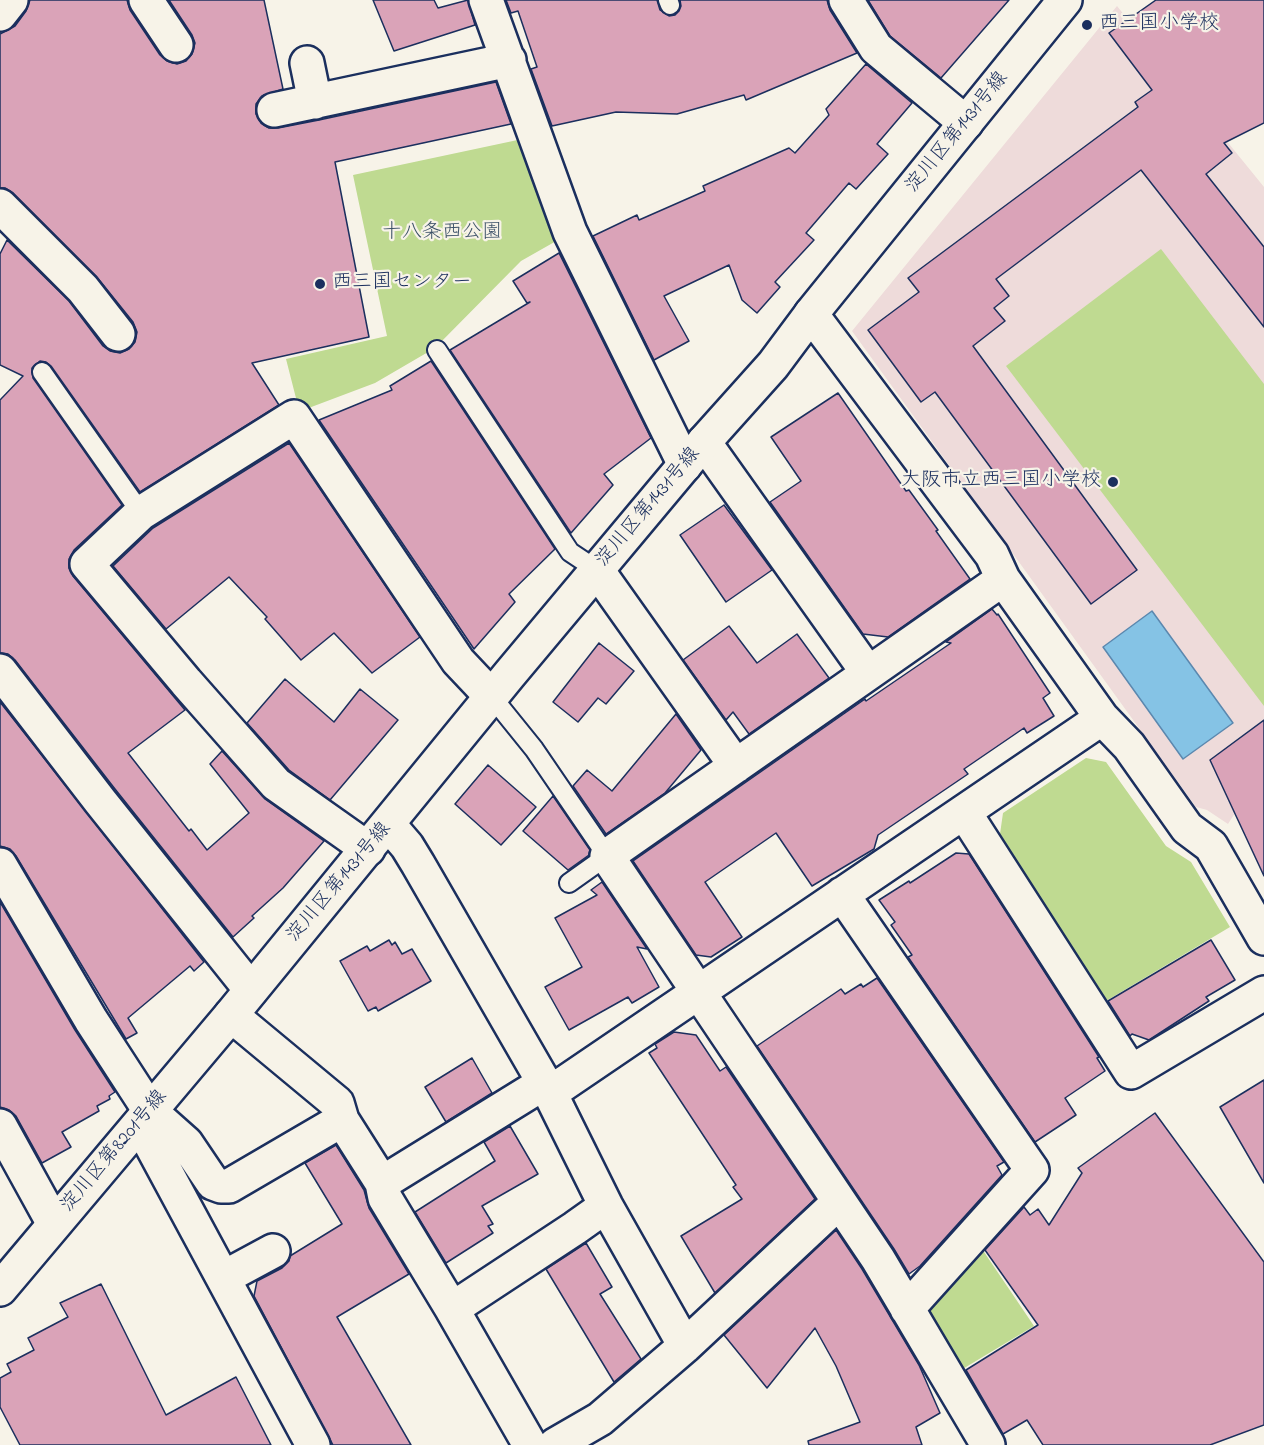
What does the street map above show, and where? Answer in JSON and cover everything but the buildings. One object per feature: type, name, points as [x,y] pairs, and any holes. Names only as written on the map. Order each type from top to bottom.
[{"type":"street","points":[[0,14],[11,0]]},
{"type":"street","points":[[146,0],[176,45]]},
{"type":"street","points":[[486,0],[570,232],[695,454],[868,673]]},
{"type":"street","points":[[846,0],[876,48],[966,123]]},
{"type":"street","name":"淀川区第1431号線","points":[[231,1015],[597,570],[773,365],[811,314],[1065,0]]},
{"type":"street","points":[[274,110],[509,60]]},
{"type":"street","points":[[307,63],[315,102]]},
{"type":"street","points":[[4,223],[83,290],[118,334]]},
{"type":"street","points":[[811,314],[992,555],[1003,579],[1102,717],[1129,746],[1187,828],[1211,846],[1259,918]]},
{"type":"street","points":[[368,849],[276,784],[87,564],[141,513],[294,417],[458,661],[492,698]]},
{"type":"street","points":[[597,570],[736,766]]},
{"type":"street","points":[[988,1445],[878,1259],[607,856],[1003,579]]},
{"type":"street","points":[[0,671],[251,990]]},
{"type":"street","points":[[382,1183],[547,1088],[698,992],[1102,717]]},
{"type":"street","points":[[964,812],[1131,1072],[1264,993]]},
{"type":"street","points":[[389,825],[407,846],[418,864],[547,1088],[606,1206],[685,1346]]},
{"type":"street","points":[[0,864],[145,1118],[223,1278],[314,1445]]},
{"type":"street","points":[[842,894],[1032,1170],[907,1309]]},
{"type":"street","points":[[231,1015],[337,1103],[342,1120],[382,1183],[385,1198],[530,1445]]},
{"type":"street","name":"淀川区第8201号線","points":[[0,1289],[231,1015]]},
{"type":"street","points":[[145,1118],[186,1143],[213,1183],[221,1186],[229,1186],[342,1120]]},
{"type":"street","points":[[0,1126],[54,1224]]},
{"type":"street","points":[[555,1445],[600,1419],[685,1346],[839,1202]]},
{"type":"street","points":[[452,1309],[606,1206]]},
{"type":"street","points":[[223,1278],[273,1251]]},
{"type":"lane","points":[[437,350],[570,552],[597,570]]},
{"type":"lane","points":[[42,372],[141,513]]},
{"type":"lane","points":[[492,698],[534,750],[607,856],[569,884]]},
{"type":"shaded area","name":"大阪市立西三国小学校","points":[[1117,6],[1264,187],[1264,800],[1235,813],[1228,824],[1207,810],[1196,807],[852,331]]},
{"type":"green space","name":"十八条西公園","points":[[527,138],[558,240],[521,261],[435,348],[375,383],[306,409],[297,402],[286,359],[387,336],[353,175]]},
{"type":"green space","points":[[1161,249],[1264,384],[1264,706],[1006,366]]},
{"type":"green space","points":[[1086,758],[1106,762],[1166,846],[1191,862],[1230,927],[1106,1001],[1000,834],[1003,813]]},
{"type":"green space","points":[[982,1249],[1034,1326],[956,1373],[926,1314],[929,1306]]},
{"type":"water","points":[[1152,611],[1233,723],[1183,759],[1103,647]]},
{"type":"place","name":"西三国小学校","points":[[1087,25]]},
{"type":"place","name":"西三国センター","points":[[320,284]]},
{"type":"place","name":"大阪市立西三国小学校","points":[[1113,482]]}]
